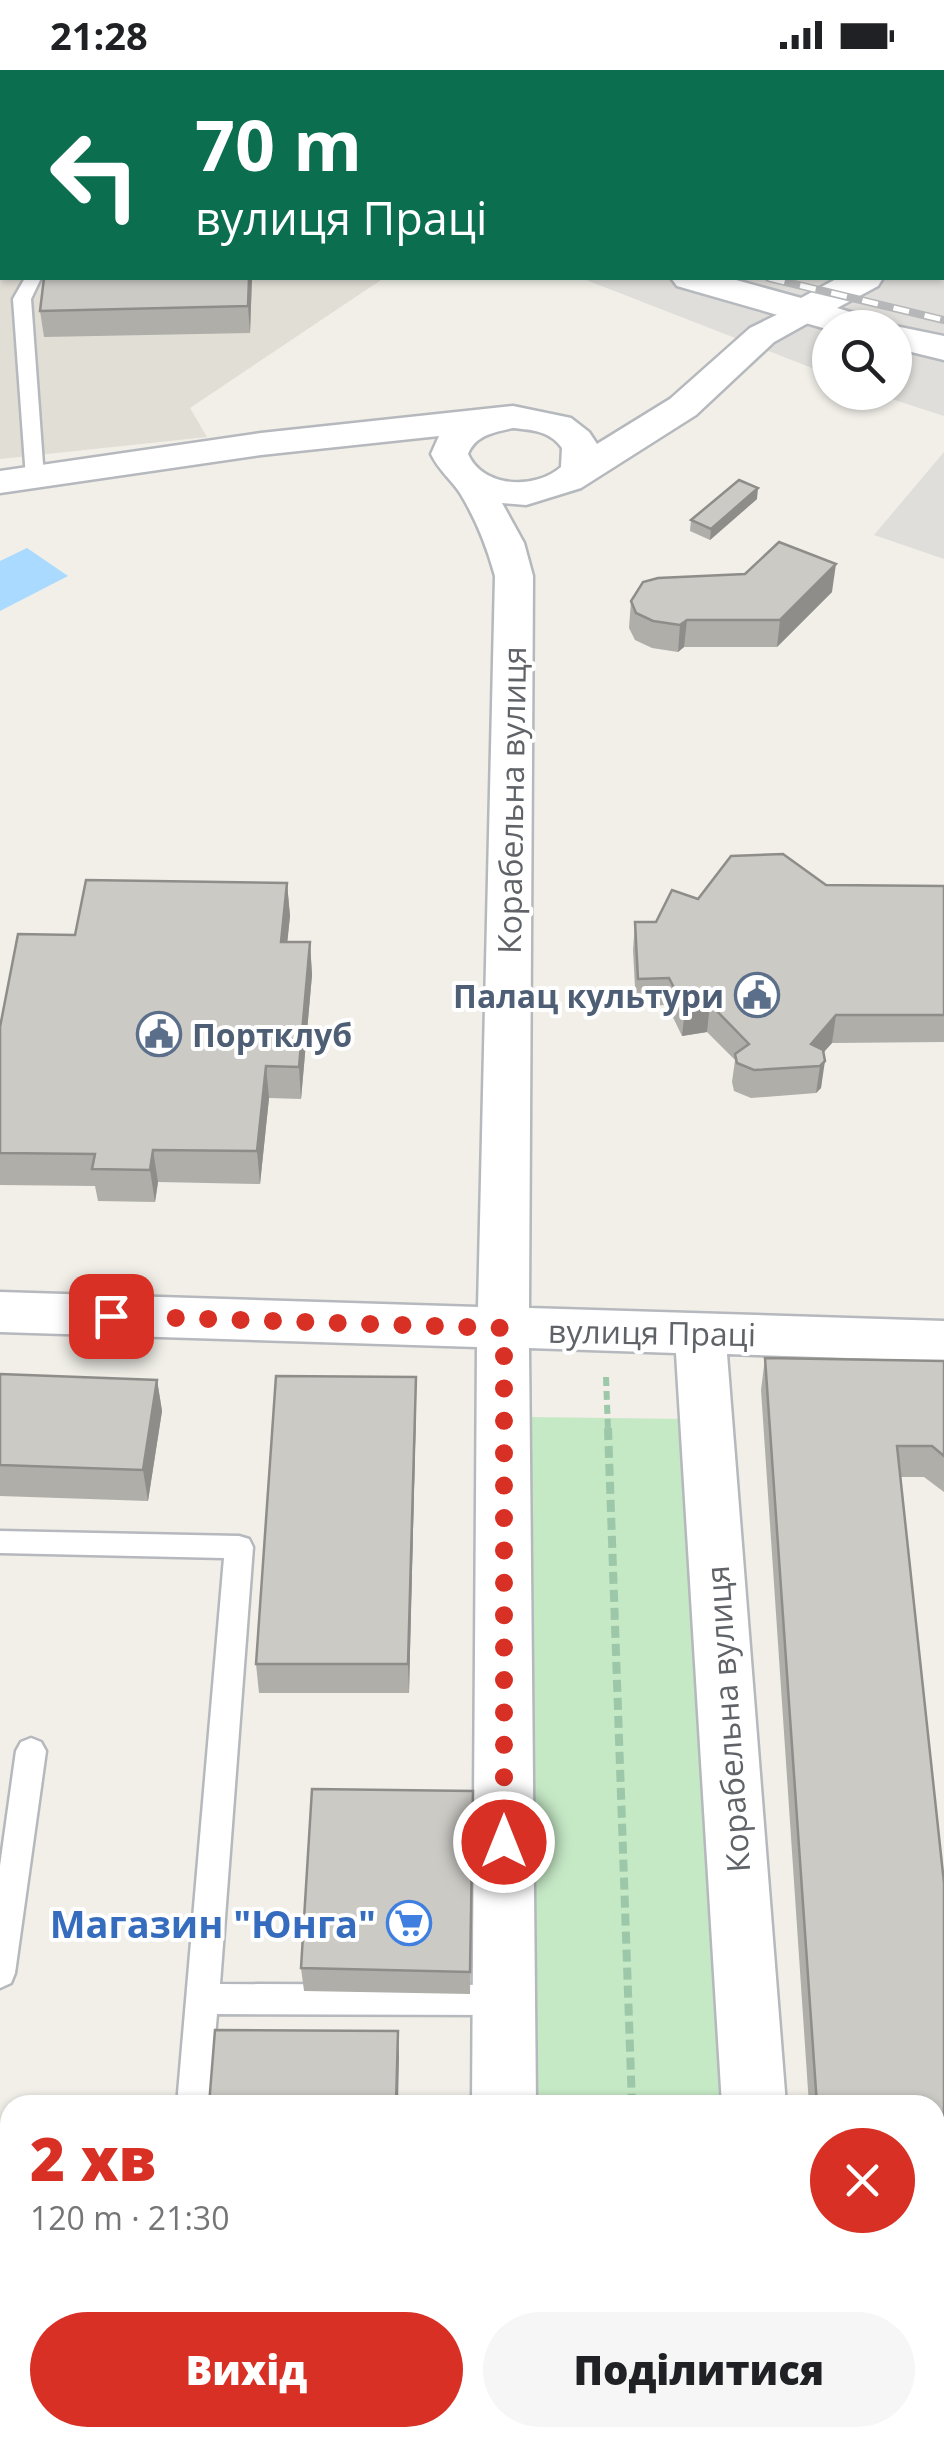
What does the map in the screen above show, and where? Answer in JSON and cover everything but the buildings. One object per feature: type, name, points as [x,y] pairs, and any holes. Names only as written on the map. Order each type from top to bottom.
[{"type":"street","points":[[697,280],[812,312]]},
{"type":"street","points":[[280,442],[324,446],[409,464],[520,494],[568,479],[700,393],[762,335],[862,280]]},
{"type":"street","points":[[912,340],[944,348]]},
{"type":"street","points":[[18,480],[280,442],[676,404],[700,393]]},
{"type":"street","points":[[501,419],[540,420],[572,434],[582,447],[584,462],[526,539],[514,576],[505,543],[449,462],[449,447],[457,436],[501,419]]},
{"type":"street","name":"Корабельна вулиця","points":[[504,2095],[504,1328],[514,576]]},
{"type":"street","name":"вулиця Праці","points":[[0,1312],[944,1341]]},
{"type":"street","name":"Корабельна вулиця","points":[[700,1333],[753,2095]]},
{"type":"lane","points":[[18,480],[22,299],[31,280]]},
{"type":"lane","points":[[0,1542],[239,1547],[194,2095]]},
{"type":"lane","points":[[0,1973],[31,1750]]},
{"type":"lane","points":[[204,1999],[504,2000]]},
{"type":"path","points":[[604,1331],[632,2095]]},
{"type":"shaded area","points":[[0,280],[381,280],[190,408],[207,437],[0,459]]},
{"type":"shaded area","points":[[586,280],[944,280],[944,416],[912,406],[912,310],[812,310],[812,368]]},
{"type":"shaded area","points":[[944,452],[944,559],[874,535]]},
{"type":"green space","points":[[528,1417],[686,1419],[726,2095],[533,2095]]},
{"type":"water","points":[[27,548],[68,576],[0,611],[0,561]]},
{"type":"railway","points":[[777,280],[944,320]]},
{"type":"place","name":"Палац культури","points":[[757,995]]},
{"type":"place","name":"Портклуб","points":[[159,1034]]},
{"type":"place","name":"Магазин \"Юнга\"","points":[[409,1923]]},
{"type":"route","points":[[111,1316],[504,1328],[504,1842]]}]
